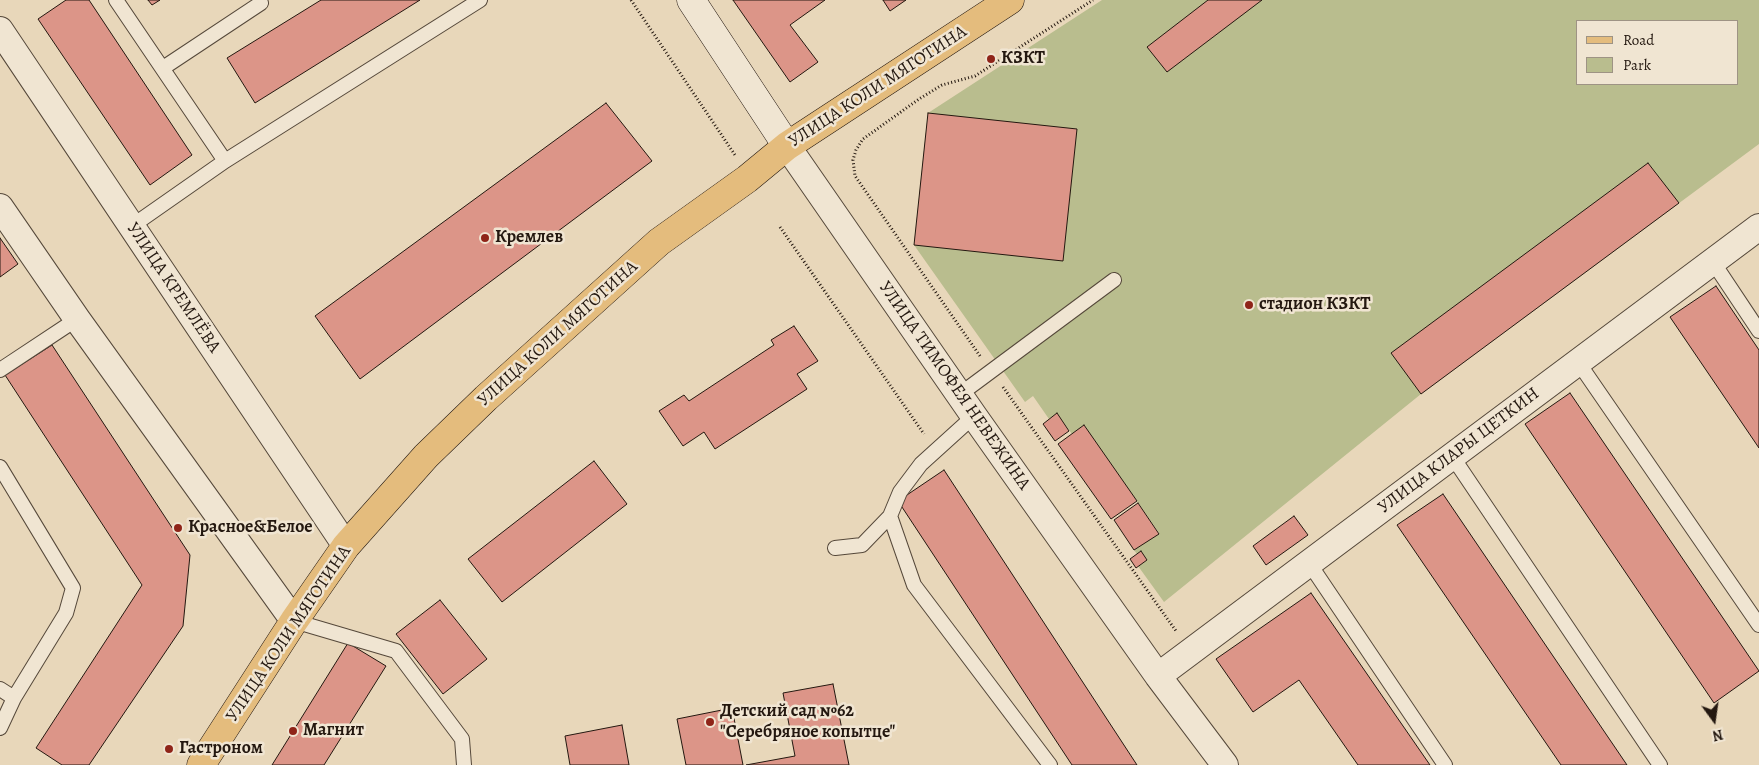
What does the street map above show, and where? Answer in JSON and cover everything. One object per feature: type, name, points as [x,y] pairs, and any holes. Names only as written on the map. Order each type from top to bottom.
[{"type":"main road","name":"УЛИЦА КОЛИ МЯГОТИНА","points":[[201,765],[346,546],[426,456],[486,398],[658,242],[747,180],[787,146],[1010,0]]},
{"type":"street","name":"УЛИЦА ТИМОФЕЯ НЕВЕЖИНА","points":[[691,0],[787,146],[959,395],[1158,676],[1225,765]]},
{"type":"street","name":"УЛИЦА КРЕМЛЁВА","points":[[0,30],[346,546]]},
{"type":"street","points":[[0,207],[77,319],[294,622]]},
{"type":"street","name":"УЛИЦА КЛАРЫ ЦЕТКИН","points":[[1158,676],[1759,227]]},
{"type":"lane","points":[[116,0],[225,161]]},
{"type":"lane","points":[[132,226],[225,161],[480,0]]},
{"type":"lane","points":[[163,68],[261,3]]},
{"type":"lane","points":[[1712,262],[1759,331]]},
{"type":"lane","points":[[959,395],[1114,280]]},
{"type":"lane","points":[[0,370],[77,319]]},
{"type":"lane","points":[[1578,362],[1759,626]]},
{"type":"lane","points":[[835,548],[862,545],[890,516],[900,492],[920,464],[974,416]]},
{"type":"lane","points":[[1452,456],[1660,765]]},
{"type":"lane","points":[[0,467],[73,588],[66,613],[14,698],[0,728]]},
{"type":"lane","points":[[890,516],[914,585],[1050,765]]},
{"type":"lane","points":[[1309,563],[1445,765]]},
{"type":"lane","points":[[294,622],[396,651],[462,739],[464,765]]},
{"type":"lane","points":[[0,689],[14,698]]},
{"type":"path","points":[[631,0],[735,154]]},
{"type":"path","points":[[1093,0],[975,76],[942,85],[863,139],[856,150],[853,160],[855,176],[1191,652]]},
{"type":"path","points":[[780,227],[935,451]]},
{"type":"green space","name":"стадион КЗКТ","points":[[1102,0],[1759,0],[1759,144],[1421,394],[1164,602],[1138,566],[1147,560],[1141,552],[1137,554],[1134,550],[1159,533],[1137,501],[1084,426],[1072,434],[1057,414],[1049,419],[1033,396],[1025,402],[914,245],[928,113]]},
{"type":"building","points":[[66,0],[89,0],[192,155],[150,185],[38,19]]},
{"type":"building","points":[[148,0],[160,0],[152,5]]},
{"type":"building","points":[[321,0],[420,0],[255,103],[227,58]]},
{"type":"building","points":[[733,0],[825,0],[790,25],[818,62],[790,82]]},
{"type":"building","points":[[883,0],[906,0],[890,11]]},
{"type":"building","points":[[1208,0],[1262,0],[1167,72],[1147,47]]},
{"type":"building","name":"Кремлев","points":[[606,103],[652,161],[360,379],[315,316]]},
{"type":"building","points":[[928,113],[1077,129],[1063,261],[914,245]]},
{"type":"building","points":[[1648,163],[1679,203],[1421,394],[1391,353]]},
{"type":"building","points":[[0,238],[18,264],[0,277]]},
{"type":"building","points":[[1716,286],[1759,350],[1759,448],[1670,317]]},
{"type":"building","points":[[794,326],[818,361],[797,374],[807,389],[715,449],[704,432],[683,446],[659,411],[684,395],[689,401],[774,345],[771,340]]},
{"type":"building","points":[[52,345],[190,555],[183,626],[89,765],[62,765],[36,748],[142,585],[5,375]]},
{"type":"building","points":[[1570,393],[1759,671],[1714,703],[1525,424]]},
{"type":"building","points":[[1057,413],[1069,431],[1055,441],[1043,424]]},
{"type":"building","points":[[1084,425],[1137,501],[1111,519],[1058,444]]},
{"type":"building","points":[[594,461],[627,504],[502,602],[468,559]]},
{"type":"building","points":[[944,470],[1137,765],[1072,765],[898,501]]},
{"type":"building","points":[[1443,494],[1627,765],[1561,765],[1397,525]]},
{"type":"building","points":[[1138,503],[1159,534],[1134,550],[1114,520]]},
{"type":"building","points":[[1294,516],[1308,535],[1266,565],[1253,546]]},
{"type":"building","points":[[1141,551],[1147,560],[1136,568],[1130,559]]},
{"type":"building","points":[[1311,593],[1430,765],[1358,765],[1299,680],[1253,712],[1216,659]]},
{"type":"building","points":[[440,600],[487,659],[443,694],[396,634]]},
{"type":"building","points":[[348,643],[386,666],[324,765],[272,765]]},
{"type":"building","points":[[833,684],[849,765],[746,765],[795,756],[783,693]]},
{"type":"building","points":[[732,708],[743,765],[686,765],[677,719]]},
{"type":"building","points":[[622,725],[629,765],[570,765],[565,736]]},
{"type":"place","name":"КЗКТ","points":[[991,59]]},
{"type":"place","name":"Кремлев","points":[[485,238]]},
{"type":"place","name":"стадион КЗКТ","points":[[1249,305]]},
{"type":"place","name":"Красное&Белое","points":[[178,528]]},
{"type":"place","name":"Детский сад №62 \"Серебряное копытце\"","points":[[710,722]]},
{"type":"place","name":"Магнит","points":[[293,731]]},
{"type":"place","name":"Гастроном","points":[[169,749]]}]
